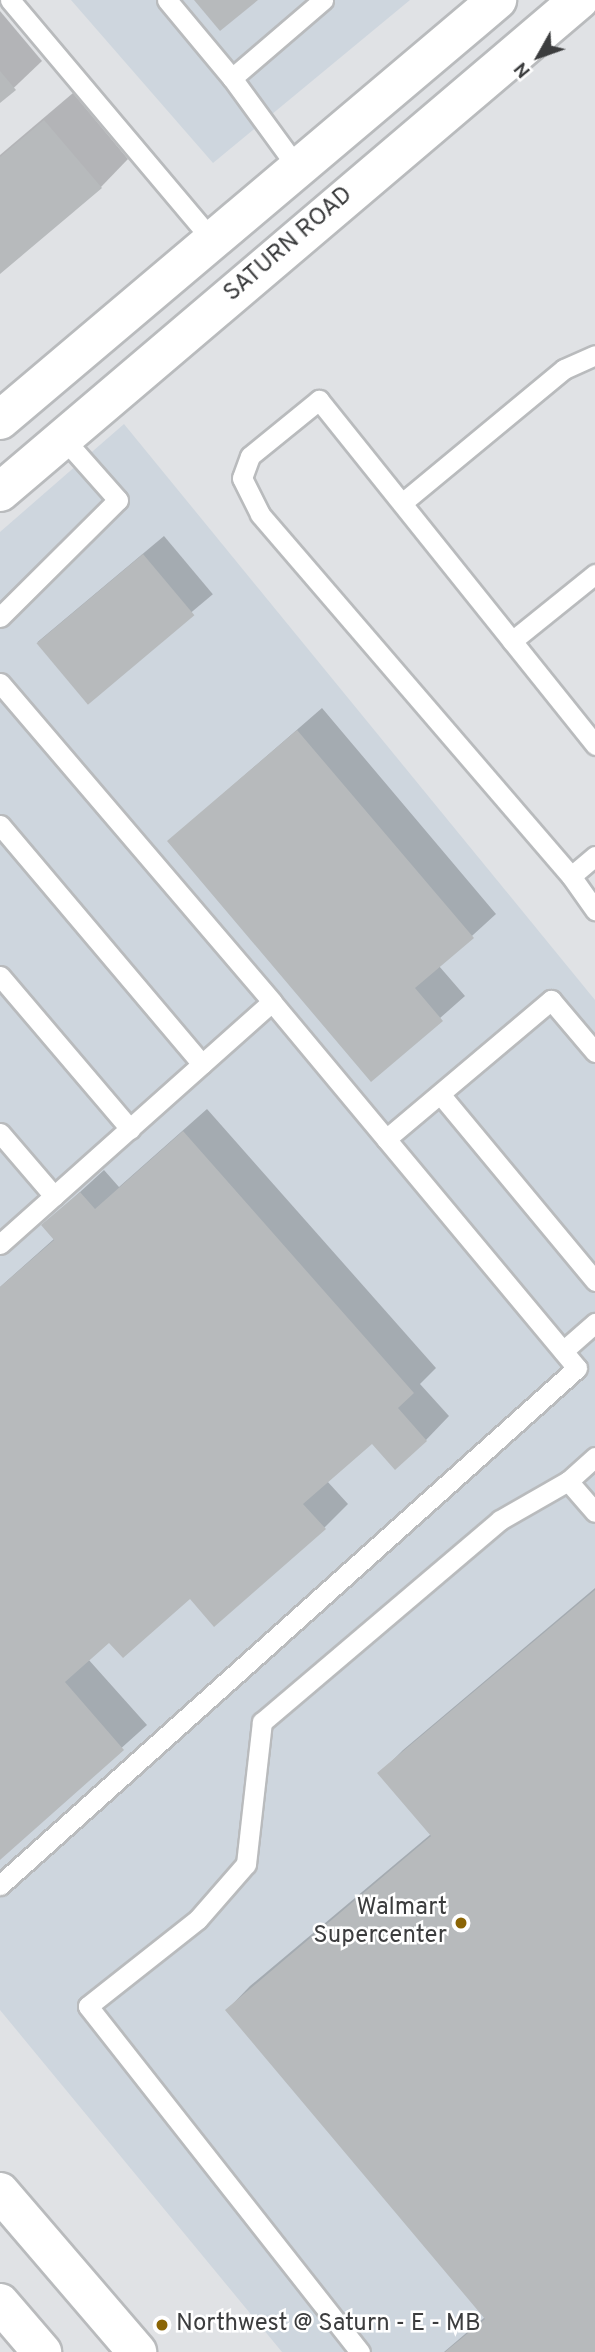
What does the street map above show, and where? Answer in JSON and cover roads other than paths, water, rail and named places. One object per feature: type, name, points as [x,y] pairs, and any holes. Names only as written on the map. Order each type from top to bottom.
[{"type":"street","points":[[0,420],[497,0]]},
{"type":"street","name":"SATURN ROAD","points":[[0,492],[579,0]]},
{"type":"street","points":[[0,2192],[138,2352]]},
{"type":"street","points":[[0,2303],[42,2352]]},
{"type":"lane","points":[[10,0],[212,240]]},
{"type":"lane","points":[[167,0],[232,78],[298,167]]},
{"type":"lane","points":[[232,78],[323,0]]},
{"type":"lane","points":[[402,503],[564,369],[595,355]]},
{"type":"lane","points":[[595,745],[319,400],[250,456],[242,478],[260,514],[571,876],[595,910]]},
{"type":"lane","points":[[0,617],[118,500],[64,439]]},
{"type":"lane","points":[[512,641],[595,574]]},
{"type":"lane","points":[[0,683],[272,1002],[577,1368],[0,1885]]},
{"type":"lane","points":[[0,825],[202,1064]]},
{"type":"lane","points":[[571,876],[595,856]]},
{"type":"lane","points":[[0,975],[130,1129]]},
{"type":"lane","points":[[386,1139],[551,1000],[595,1052]]},
{"type":"lane","points":[[0,1244],[272,1002]]},
{"type":"lane","points":[[440,1094],[595,1281]]},
{"type":"lane","points":[[0,1133],[54,1196]]},
{"type":"lane","points":[[563,1351],[595,1323]]},
{"type":"lane","points":[[360,2352],[88,2006],[198,1919],[246,1864],[262,1722],[500,1520],[568,1481],[595,1457]]},
{"type":"lane","points":[[568,1481],[595,1512]]},
{"type":"place","name":"Walmart Supercenter","points":[[461,1923]]},
{"type":"place","name":"Northwest @ Saturn - E - MB","points":[[162,2325]]}]
